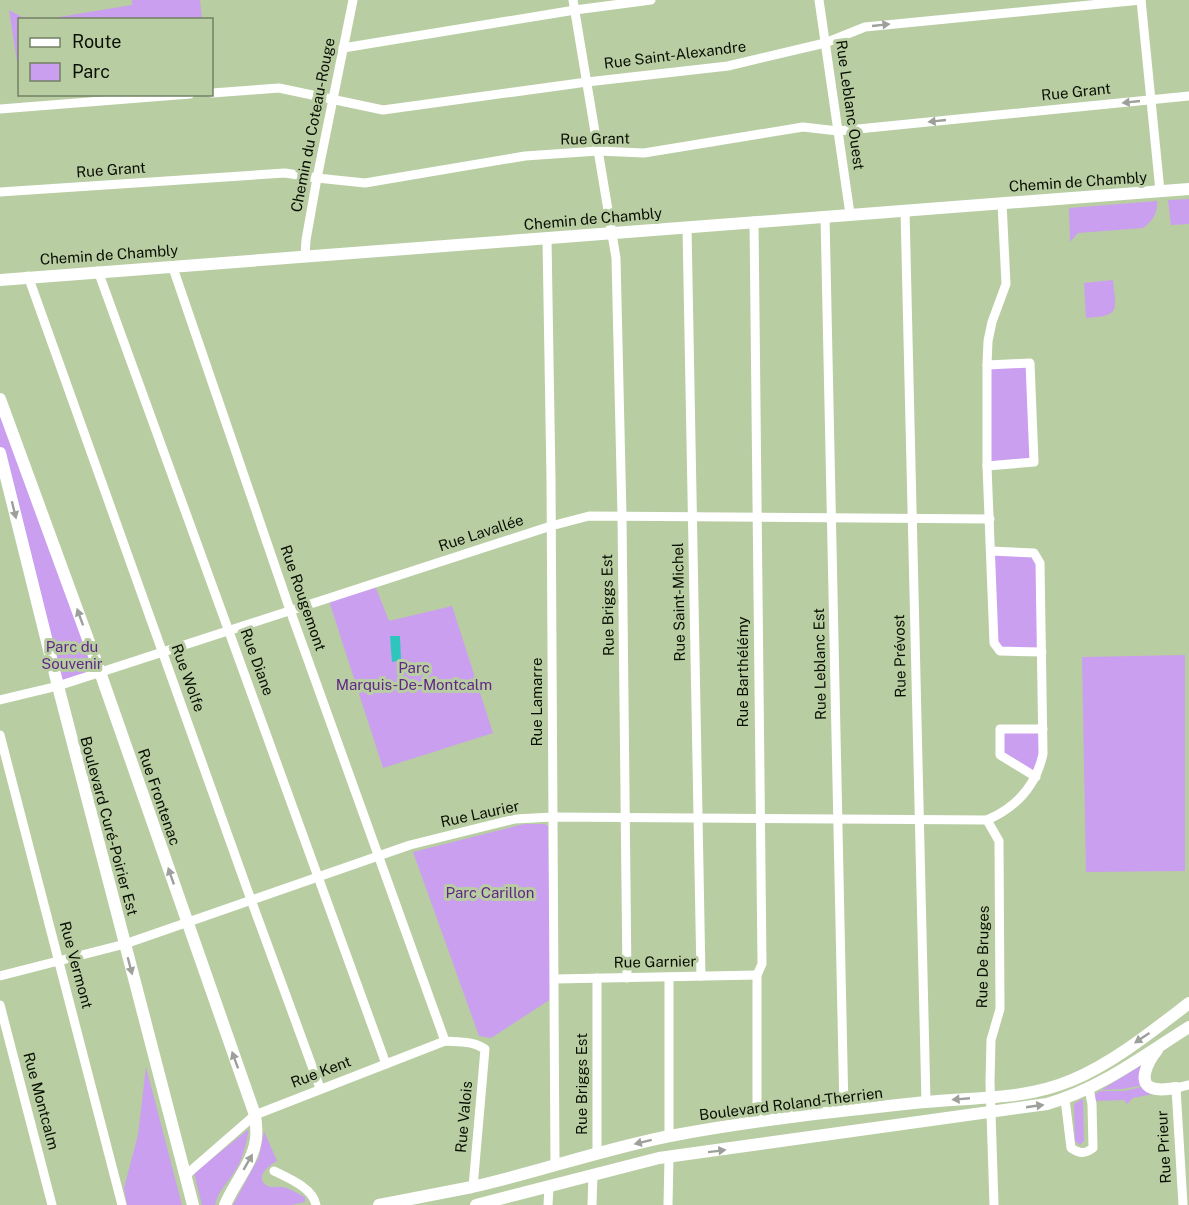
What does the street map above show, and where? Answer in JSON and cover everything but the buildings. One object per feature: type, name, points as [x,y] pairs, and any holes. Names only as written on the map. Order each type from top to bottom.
[{"type":"main road","name":"Chemin de Chambly","points":[[0,280],[28,276],[547,239],[687,226],[1189,189]]},
{"type":"main road","name":"Rue Frontenac","points":[[0,399],[100,672],[255,1115],[256,1137],[253,1153],[230,1191],[225,1205]]},
{"type":"main road","name":"Boulevard Curé-Poirier Est","points":[[0,453],[124,944],[193,1205]]},
{"type":"main road","name":"Boulevard Roland-Therrien","points":[[379,1205],[413,1201],[473,1187],[669,1136],[757,1121],[1040,1091],[1072,1080],[1105,1063],[1189,1003]]},
{"type":"main road","points":[[480,1205],[645,1161],[1047,1104],[1089,1089],[1120,1072],[1189,1027]]},
{"type":"main road","points":[[1162,1044],[1146,1066],[1145,1080],[1148,1085],[1157,1090],[1176,1088]]},
{"type":"street","name":"Chemin du Coteau-Rouge","points":[[305,256],[317,178],[353,0]]},
{"type":"street","name":"Rue Briggs Est","points":[[573,0],[616,258],[622,516],[627,978]]},
{"type":"street","points":[[343,48],[575,10],[651,0]]},
{"type":"street","name":"Rue Leblanc Ouest","points":[[819,0],[850,214]]},
{"type":"street","points":[[1141,0],[1160,191]]},
{"type":"street","name":"Rue Saint-Alexandre","points":[[213,93],[279,88],[383,110],[587,82],[729,66],[825,43],[865,27],[1141,0]]},
{"type":"street","points":[[0,109],[165,96]]},
{"type":"street","name":"Rue Grant","points":[[0,192],[285,173],[365,183],[525,156],[598,151],[644,153],[803,127],[838,131],[1189,96]]},
{"type":"street","points":[[1002,203],[1006,284],[992,322],[987,365],[987,466],[994,643],[1000,651],[1042,652]]},
{"type":"street","name":"Rue Prévost","points":[[905,210],[926,1102]]},
{"type":"street","name":"Rue Leblanc Est","points":[[825,216],[844,1112]]},
{"type":"street","name":"Rue Barthélémy","points":[[754,221],[762,964],[757,975],[757,1121]]},
{"type":"street","name":"Rue Saint-Michel","points":[[687,226],[700,976]]},
{"type":"street","name":"Rue Lamarre","points":[[547,239],[555,1165]]},
{"type":"street","name":"Rue Rougemont","points":[[172,266],[290,610],[445,1041]]},
{"type":"street","name":"Rue Diane","points":[[98,271],[386,1064]]},
{"type":"street","name":"Rue Wolfe","points":[[28,276],[320,1088]]},
{"type":"street","points":[[987,365],[1030,363],[1034,462],[987,466]]},
{"type":"street","name":"Rue Lavallée","points":[[0,700],[58,686],[551,526],[589,516],[990,519]]},
{"type":"street","points":[[987,820],[1004,813],[1024,795],[1036,777],[1043,754],[1039,558],[1034,552],[991,551]]},
{"type":"street","points":[[1036,777],[1000,755],[1000,729],[1043,729]]},
{"type":"street","name":"Rue Vermont","points":[[0,735],[122,1204]]},
{"type":"street","name":"Rue Laurier","points":[[0,976],[124,944],[410,845],[515,819],[553,817],[987,820]]},
{"type":"street","name":"Rue De Bruges","points":[[987,820],[999,841],[1000,1009],[991,1040],[990,1097],[994,1205]]},
{"type":"street","name":"Rue Garnier","points":[[555,979],[757,975]]},
{"type":"street","points":[[669,977],[669,1136]]},
{"type":"street","name":"Rue Briggs Est","points":[[597,978],[597,1154]]},
{"type":"street","name":"Rue Montcalm","points":[[0,1005],[52,1205]]},
{"type":"street","name":"Rue Kent","points":[[186,1175],[255,1115],[445,1041],[477,1044],[485,1049]]},
{"type":"street","name":"Rue Valois","points":[[473,1187],[485,1049]]},
{"type":"street","points":[[1176,1088],[1189,1084]]},
{"type":"street","name":"Rue Prieur","points":[[1176,1088],[1185,1172],[1183,1205]]},
{"type":"street","points":[[1065,1099],[1071,1148],[1078,1153],[1086,1153],[1094,1148],[1089,1089]]},
{"type":"street","points":[[668,1205],[669,1157]]},
{"type":"street","points":[[274,1171],[310,1193],[316,1205]]},
{"type":"street","points":[[592,1205],[593,1174]]},
{"type":"street","points":[[548,1205],[549,1187]]},
{"type":"green space","points":[[132,0],[200,0],[202,18],[53,18],[132,5]]},
{"type":"green space","points":[[9,10],[24,18],[18,18],[17,62]]},
{"type":"green space","points":[[1189,199],[1189,224],[1171,225],[1168,200]]},
{"type":"green space","points":[[1157,201],[1154,216],[1143,228],[1078,233],[1070,242],[1069,208]]},
{"type":"green space","points":[[1113,280],[1114,310],[1105,316],[1086,318],[1084,283]]},
{"type":"green space","points":[[1030,363],[1034,462],[987,466],[987,365]]},
{"type":"green space","name":"Parc du Souvenir","points":[[0,399],[100,672],[58,686],[0,453]]},
{"type":"green space","points":[[991,551],[1039,558],[1042,652],[996,648]]},
{"type":"green space","name":"Parc Marquis-De-Montcalm","points":[[374,583],[389,621],[452,606],[493,733],[383,768],[328,598]]},
{"type":"green space","points":[[1185,655],[1185,871],[1086,872],[1082,657]]},
{"type":"green space","points":[[1000,729],[1043,729],[1036,777],[1000,755]]},
{"type":"green space","name":"Parc Carillon","points":[[524,824],[548,826],[551,999],[491,1038],[479,1036],[413,852]]},
{"type":"green space","points":[[1142,1065],[1144,1085],[1101,1090]]},
{"type":"green space","points":[[146,1067],[182,1205],[127,1205],[124,1188],[138,1135]]},
{"type":"green space","points":[[1145,1086],[1162,1092],[1133,1098],[1127,1104],[1124,1100],[1094,1101],[1099,1091],[1124,1091]]},
{"type":"green space","points":[[1082,1099],[1084,1141],[1080,1145],[1075,1141],[1074,1104]]},
{"type":"green space","points":[[249,1129],[240,1161],[215,1205],[202,1205],[194,1173]]},
{"type":"green space","points":[[264,1131],[277,1161],[264,1172],[262,1179],[264,1183],[270,1187],[291,1190],[305,1197],[305,1202],[291,1205],[233,1205],[259,1157]]},
{"type":"water","points":[[390,636],[400,636],[401,660],[392,662]]}]
